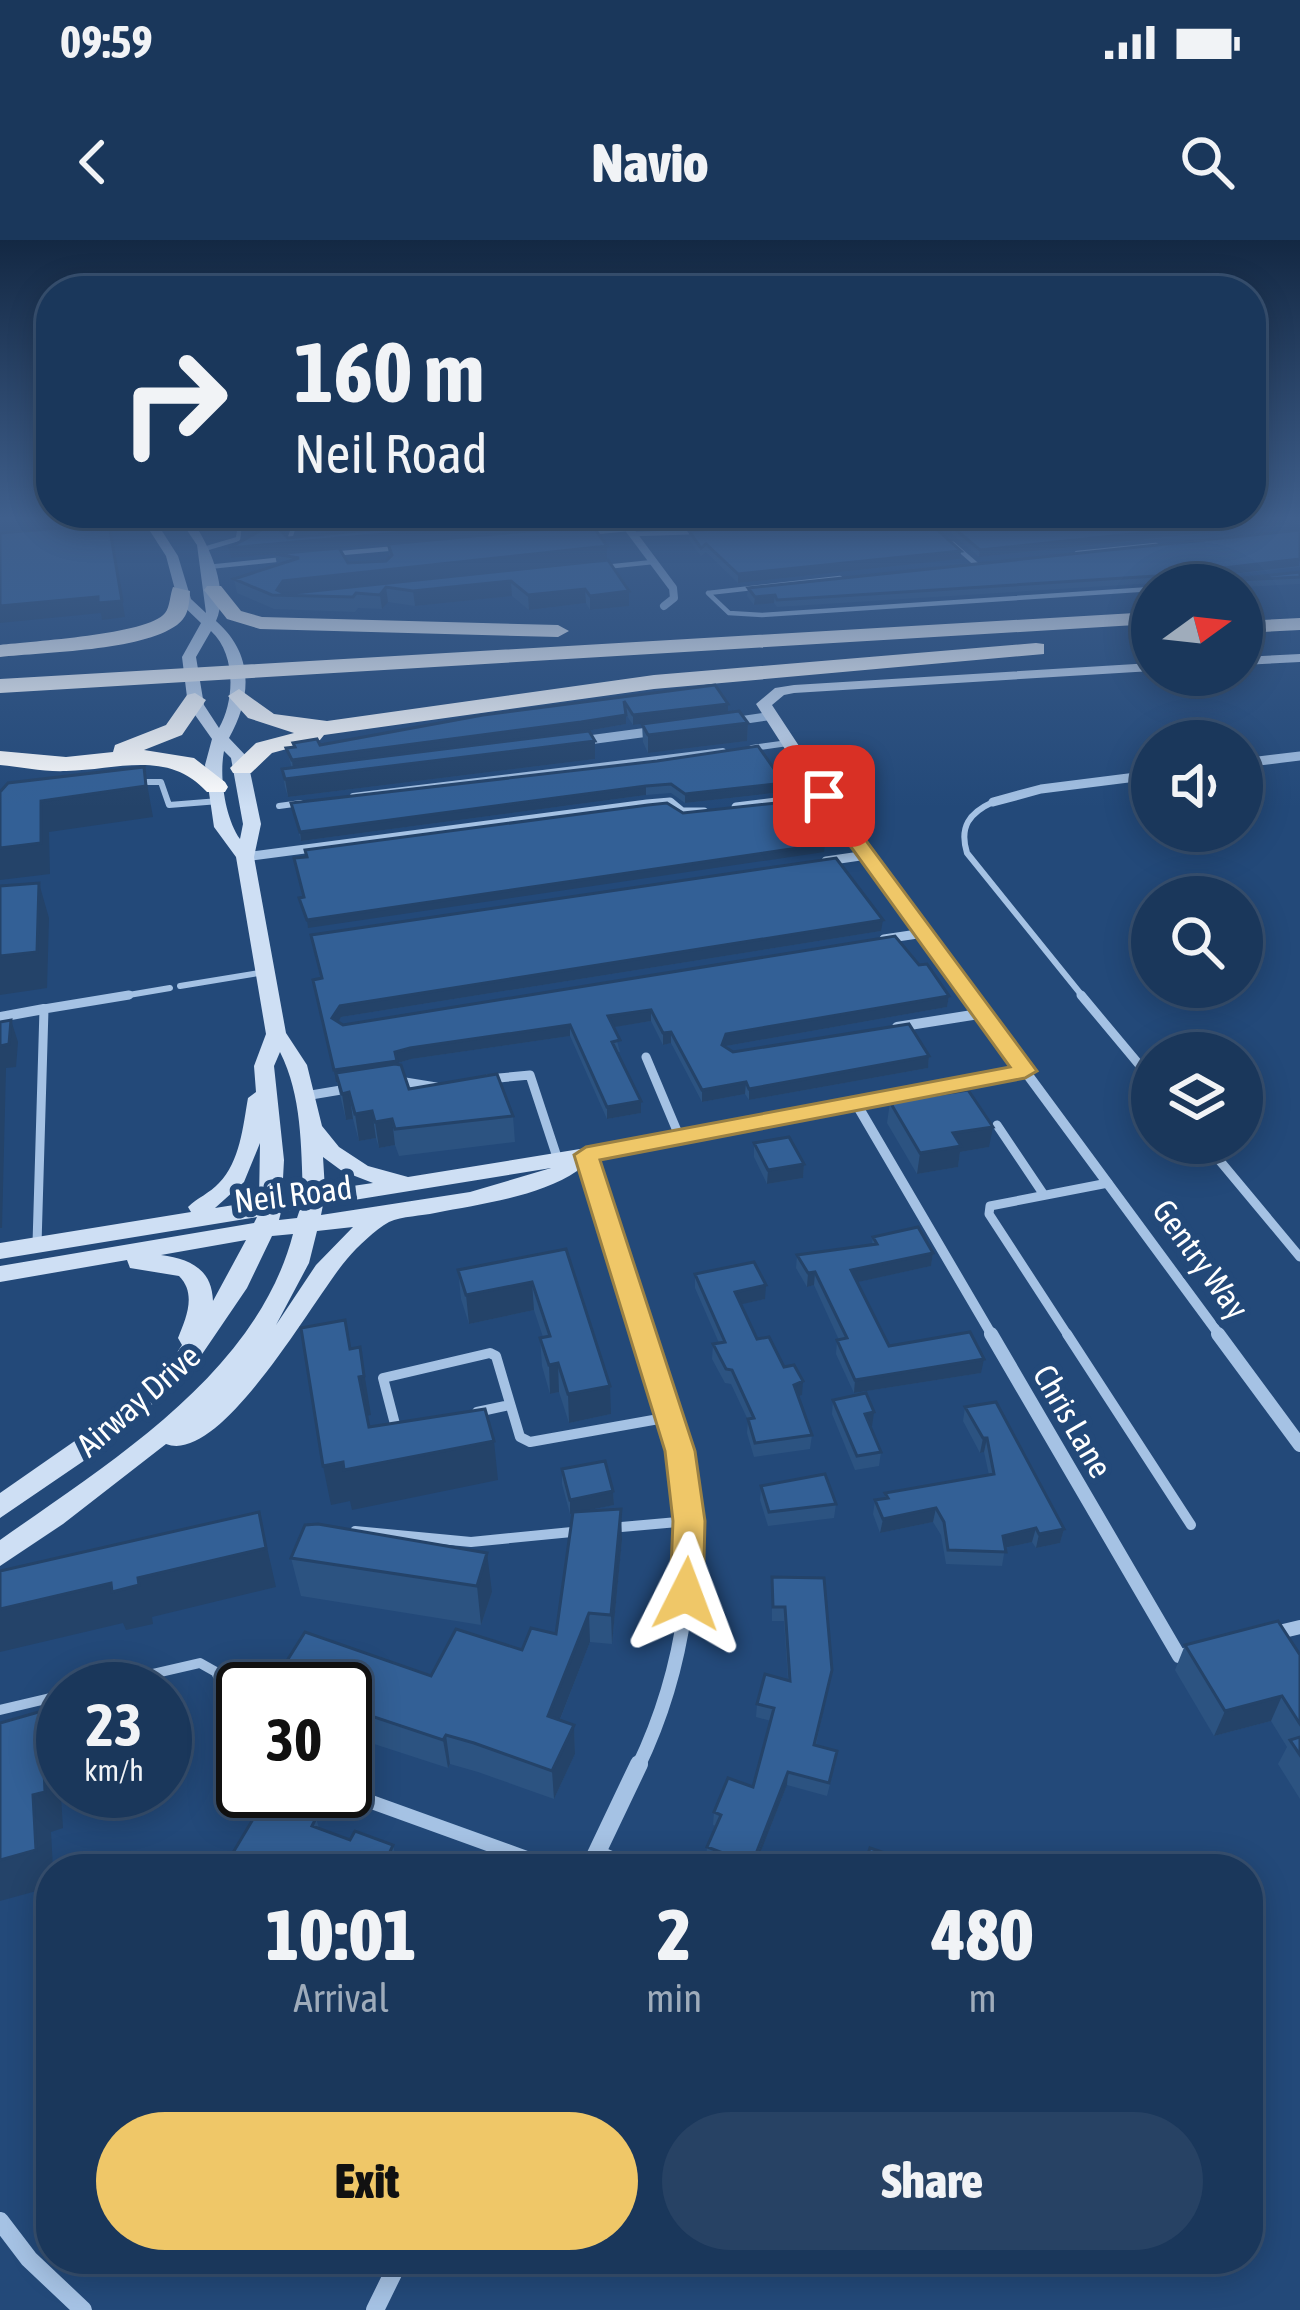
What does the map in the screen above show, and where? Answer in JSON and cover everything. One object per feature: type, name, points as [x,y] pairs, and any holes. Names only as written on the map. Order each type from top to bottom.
[{"type":"highway","points":[[0,651],[139,633],[176,614]]},
{"type":"highway","points":[[235,614],[249,621],[383,628],[597,631],[985,619],[1065,623]]},
{"type":"highway","points":[[284,676],[1131,619]]},
{"type":"highway","points":[[1263,626],[1300,624]]},
{"type":"highway","points":[[236,656],[249,645],[278,634],[383,628]]},
{"type":"highway","points":[[0,686],[144,684],[1131,634]]},
{"type":"highway","points":[[238,696],[252,712],[290,725],[327,728],[600,688],[1064,646],[1110,635]]},
{"type":"highway","points":[[91,640],[156,644],[177,652],[190,667]]},
{"type":"highway","points":[[0,700],[144,684]]},
{"type":"highway","points":[[0,758],[98,755],[140,746],[174,730],[195,700]]},
{"type":"highway","points":[[242,768],[254,754],[277,744],[367,723]]},
{"type":"highway","points":[[0,758],[64,764],[173,759],[204,770],[218,794]]},
{"type":"main road","points":[[201,614],[227,638],[236,656],[235,718],[213,754],[227,838],[245,857]]},
{"type":"main road","points":[[48,1251],[187,1211],[226,1194],[247,1154],[264,1066],[276,1034],[245,857],[253,833],[242,768],[239,757],[201,718],[190,667],[191,650],[213,614]]},
{"type":"main road","points":[[1263,661],[1300,658]]},
{"type":"main road","points":[[768,708],[794,689],[1131,668]]},
{"type":"main road","name":"Gentry Way","points":[[768,708],[824,796],[1025,1071]]},
{"type":"main road","points":[[276,1034],[291,1049],[311,1127],[310,1213]]},
{"type":"main road","points":[[264,1066],[273,1160],[269,1216]]},
{"type":"main road","name":"Neil Road","points":[[0,1251],[48,1251],[269,1216],[388,1215],[470,1199],[586,1155],[1025,1071]]},
{"type":"main road","points":[[311,1127],[349,1169],[419,1182]]},
{"type":"main road","name":"Neil Road","points":[[310,1213],[419,1182],[560,1165]]},
{"type":"main road","name":"Airway Drive","points":[[0,1555],[166,1432],[217,1384],[286,1285],[310,1213]]},
{"type":"main road","points":[[97,1485],[218,1411],[265,1358],[340,1250],[388,1215]]},
{"type":"main road","name":"Airway Drive","points":[[0,1507],[101,1436],[160,1386],[212,1326],[269,1216]]},
{"type":"main road","points":[[48,1251],[177,1265],[197,1279],[203,1288],[201,1313],[160,1386]]},
{"type":"main road","name":"Neil Road","points":[[0,1274],[48,1251]]},
{"type":"street","points":[[713,724],[768,708]]},
{"type":"street","points":[[572,742],[667,730]]},
{"type":"street","points":[[1263,760],[1300,756]]},
{"type":"street","points":[[993,802],[1041,789],[1131,778]]},
{"type":"street","points":[[245,857],[647,804],[670,802],[682,812],[700,812],[800,799]]},
{"type":"street","points":[[806,864],[867,856]]},
{"type":"street","points":[[860,943],[924,933]]},
{"type":"street","points":[[0,1017],[44,1009]]},
{"type":"street","points":[[887,1029],[985,1013]]},
{"type":"street","name":"Gentry Way","points":[[1025,1071],[1300,1445]]},
{"type":"street","name":"Chris Lane","points":[[857,1105],[1179,1656],[1220,1646]]},
{"type":"street","points":[[586,1155],[670,1417],[689,1521],[682,1626],[668,1688],[644,1754],[597,1852]]},
{"type":"street","points":[[1260,1637],[1300,1627]]},
{"type":"street","points":[[0,2221],[36,2266]]},
{"type":"street","points":[[45,2274],[83,2310]]},
{"type":"street","points":[[375,2310],[393,2274]]},
{"type":"lane","points":[[729,614],[790,614]]},
{"type":"lane","points":[[348,796],[788,743]]},
{"type":"lane","points":[[130,783],[161,782],[169,805],[174,806],[218,794]]},
{"type":"lane","points":[[800,799],[824,796]]},
{"type":"lane","points":[[993,802],[968,818],[961,832],[972,863],[1131,1055]]},
{"type":"lane","points":[[279,806],[302,803]]},
{"type":"lane","points":[[48,1251],[44,1009],[265,972]]},
{"type":"lane","points":[[646,1057],[680,1138]]},
{"type":"lane","points":[[480,1080],[530,1075],[560,1165]]},
{"type":"lane","points":[[385,1083],[437,1088],[459,1084]]},
{"type":"lane","points":[[305,1096],[349,1089]]},
{"type":"lane","points":[[997,1125],[1044,1195]]},
{"type":"lane","points":[[1222,1164],[1300,1257]]},
{"type":"lane","points":[[1108,1183],[998,1203],[990,1206],[989,1214],[1191,1525]]},
{"type":"lane","points":[[418,1424],[392,1426],[386,1375],[490,1353],[496,1356],[520,1437],[530,1442],[670,1417]]},
{"type":"lane","points":[[464,1414],[510,1405]]},
{"type":"lane","points":[[356,1531],[471,1542],[689,1521]]},
{"type":"lane","points":[[0,1709],[36,1701]]},
{"type":"lane","points":[[372,1802],[515,1854]]},
{"type":"lane","points":[[597,1852],[602,1854]]},
{"type":"building","points":[[715,685],[728,704],[633,715],[624,701],[626,715],[581,722],[292,760],[286,748],[317,739],[320,745],[483,715]]},
{"type":"building","points":[[739,711],[748,723],[648,735],[642,724]]},
{"type":"building","points":[[589,731],[595,741],[285,779],[282,769]]},
{"type":"building","points":[[758,746],[784,783],[685,794],[671,784],[646,786],[300,832],[291,803],[657,761]]},
{"type":"building","points":[[144,767],[146,786],[41,801],[41,843],[0,848],[0,792],[8,783]]},
{"type":"building","points":[[795,801],[825,844],[307,920],[299,898],[304,897],[294,858],[307,857],[305,850],[667,803],[683,813]]},
{"type":"building","points":[[836,858],[883,920],[340,1006],[332,1018],[343,1025],[895,936],[919,965],[927,964],[949,996],[726,1034],[722,1045],[733,1052],[909,1024],[929,1056],[749,1089],[746,1082],[702,1090],[671,1032],[663,1033],[651,1010],[608,1016],[620,1040],[612,1042],[641,1101],[607,1107],[570,1025],[410,1048],[395,1052],[397,1061],[334,1070],[313,980],[322,978],[311,935]]},
{"type":"building","points":[[39,883],[37,952],[0,956],[0,886]]},
{"type":"building","points":[[11,1020],[9,1044],[0,1046],[0,1022]]},
{"type":"building","points":[[401,1065],[409,1089],[497,1074],[513,1116],[395,1129],[392,1119],[375,1122],[372,1111],[355,1114],[349,1092],[342,1094],[336,1073]]},
{"type":"building","points":[[968,1090],[993,1127],[953,1133],[961,1146],[920,1153],[890,1102]]},
{"type":"building","points":[[789,1137],[804,1164],[768,1170],[754,1143]]},
{"type":"building","points":[[918,1227],[933,1253],[851,1270],[889,1346],[970,1332],[984,1359],[855,1380],[837,1340],[847,1338],[815,1272],[808,1273],[797,1255],[877,1244],[873,1237]]},
{"type":"building","points":[[566,1249],[610,1386],[568,1394],[558,1363],[549,1365],[540,1338],[550,1336],[532,1282],[466,1295],[458,1270]]},
{"type":"building","points":[[754,1262],[766,1285],[735,1292],[757,1339],[769,1337],[784,1367],[794,1365],[803,1381],[794,1385],[812,1435],[755,1443],[748,1419],[754,1418],[732,1370],[726,1369],[713,1344],[725,1342],[695,1274]]},
{"type":"building","points":[[345,1320],[350,1349],[360,1347],[364,1376],[359,1377],[369,1427],[485,1409],[494,1441],[344,1470],[343,1462],[323,1466],[301,1328]]},
{"type":"building","points":[[866,1393],[874,1412],[865,1414],[881,1452],[857,1456],[833,1400]]},
{"type":"building","points":[[996,1402],[1064,1529],[1039,1534],[1036,1528],[1003,1536],[1006,1552],[948,1550],[944,1522],[936,1508],[883,1519],[875,1500],[888,1498],[885,1493],[994,1474],[987,1438],[965,1407]]},
{"type":"building","points":[[605,1461],[613,1491],[570,1500],[562,1469]]},
{"type":"building","points":[[825,1474],[836,1504],[769,1512],[761,1486]]},
{"type":"building","points":[[621,1509],[611,1615],[589,1613],[548,1716],[574,1725],[552,1771],[474,1743],[446,1735],[443,1740],[372,1716],[372,1662],[286,1662],[305,1632],[431,1676],[456,1629],[522,1650],[531,1628],[556,1634],[573,1512]]},
{"type":"building","points":[[259,1512],[266,1548],[138,1578],[139,1585],[112,1592],[111,1583],[0,1609],[0,1571]]},
{"type":"building","points":[[305,1525],[487,1553],[477,1586],[291,1558]]},
{"type":"building","points":[[772,1577],[824,1578],[832,1670],[814,1745],[837,1751],[829,1783],[788,1772],[756,1854],[726,1854],[707,1847],[721,1815],[714,1812],[728,1778],[753,1787],[774,1708],[757,1704],[765,1674],[790,1681],[785,1607],[773,1607]]},
{"type":"building","points":[[1278,1621],[1300,1655],[1300,1724],[1282,1696],[1225,1711],[1185,1645]]},
{"type":"building","points":[[36,1713],[36,1850],[0,1860],[0,1723]]},
{"type":"building","points":[[254,1818],[316,1818],[312,1826],[350,1840],[355,1831],[393,1845],[389,1854],[234,1851]]},
{"type":"route","points":[[686,1594],[689,1521],[680,1451],[586,1155],[1025,1071],[824,796]]}]
